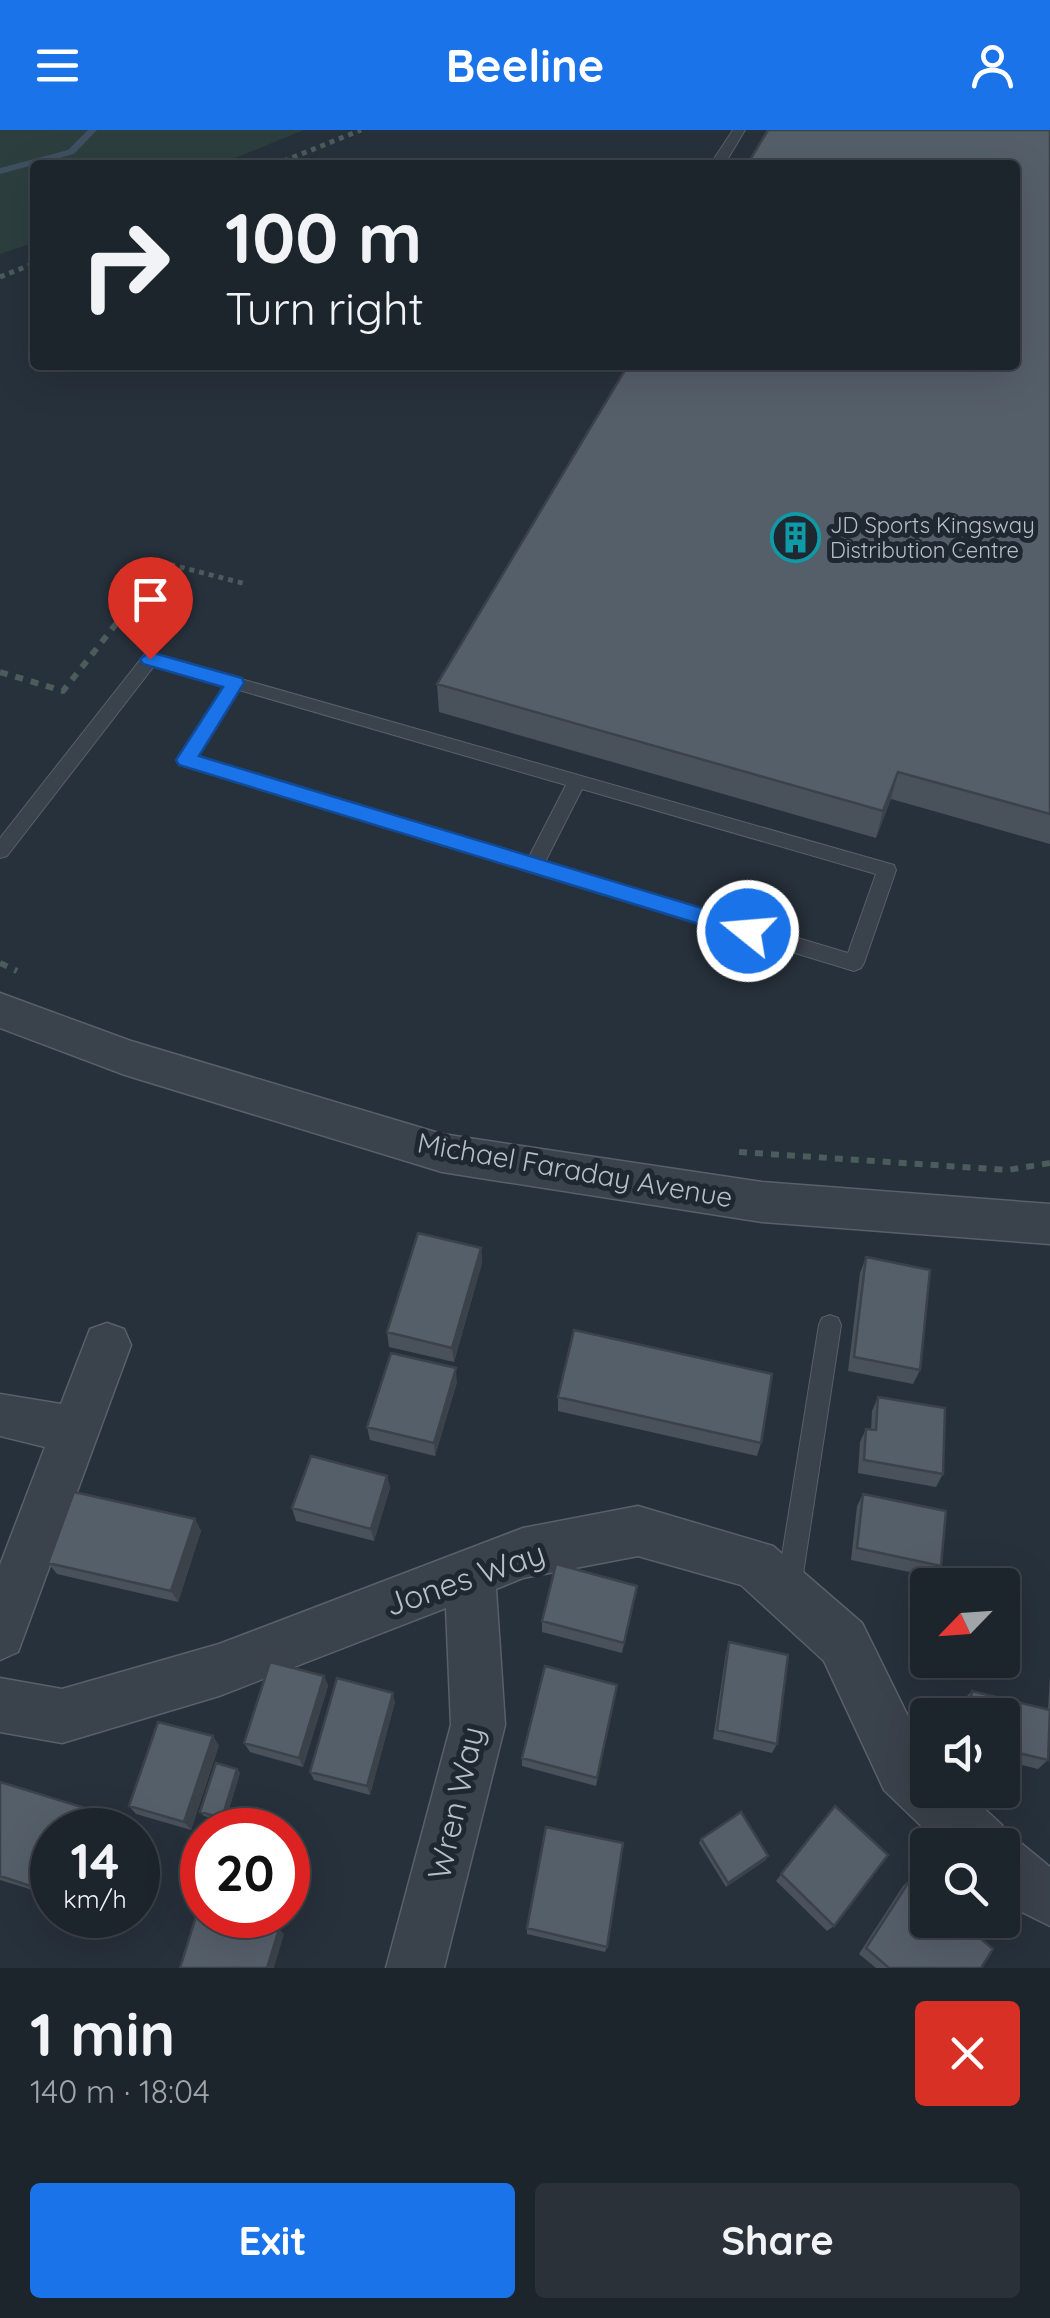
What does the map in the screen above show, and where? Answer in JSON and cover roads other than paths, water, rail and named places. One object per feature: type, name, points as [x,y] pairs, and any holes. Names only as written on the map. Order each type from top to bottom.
[{"type":"street","name":"Michael Faraday Avenue","points":[[0,1010],[125,1057],[442,1153],[762,1202],[1050,1224]]},
{"type":"street","points":[[0,1634],[107,1345]]},
{"type":"street","points":[[4,1415],[76,1430]]},
{"type":"street","name":"Jones Way","points":[[0,1705],[62,1716],[219,1670],[524,1553],[638,1531],[755,1564],[842,1642],[904,1771],[964,1828]]},
{"type":"street","name":"Wren Way","points":[[415,1968],[478,1725],[470,1575]]},
{"type":"street","points":[[1020,1881],[1050,1898]]},
{"type":"lane","points":[[720,160],[738,130]]},
{"type":"lane","points":[[0,851],[150,659],[235,683],[887,870],[854,963],[186,760],[235,683]]},
{"type":"lane","points":[[534,866],[576,781]]},
{"type":"lane","points":[[788,1594],[830,1325]]},
{"type":"waterway","points":[[41,160],[71,152],[93,130]]},
{"type":"waterway","points":[[0,171],[30,163]]},
{"type":"place","name":"JD Sports Kingsway Distribution Centre","points":[[795,538]]}]
